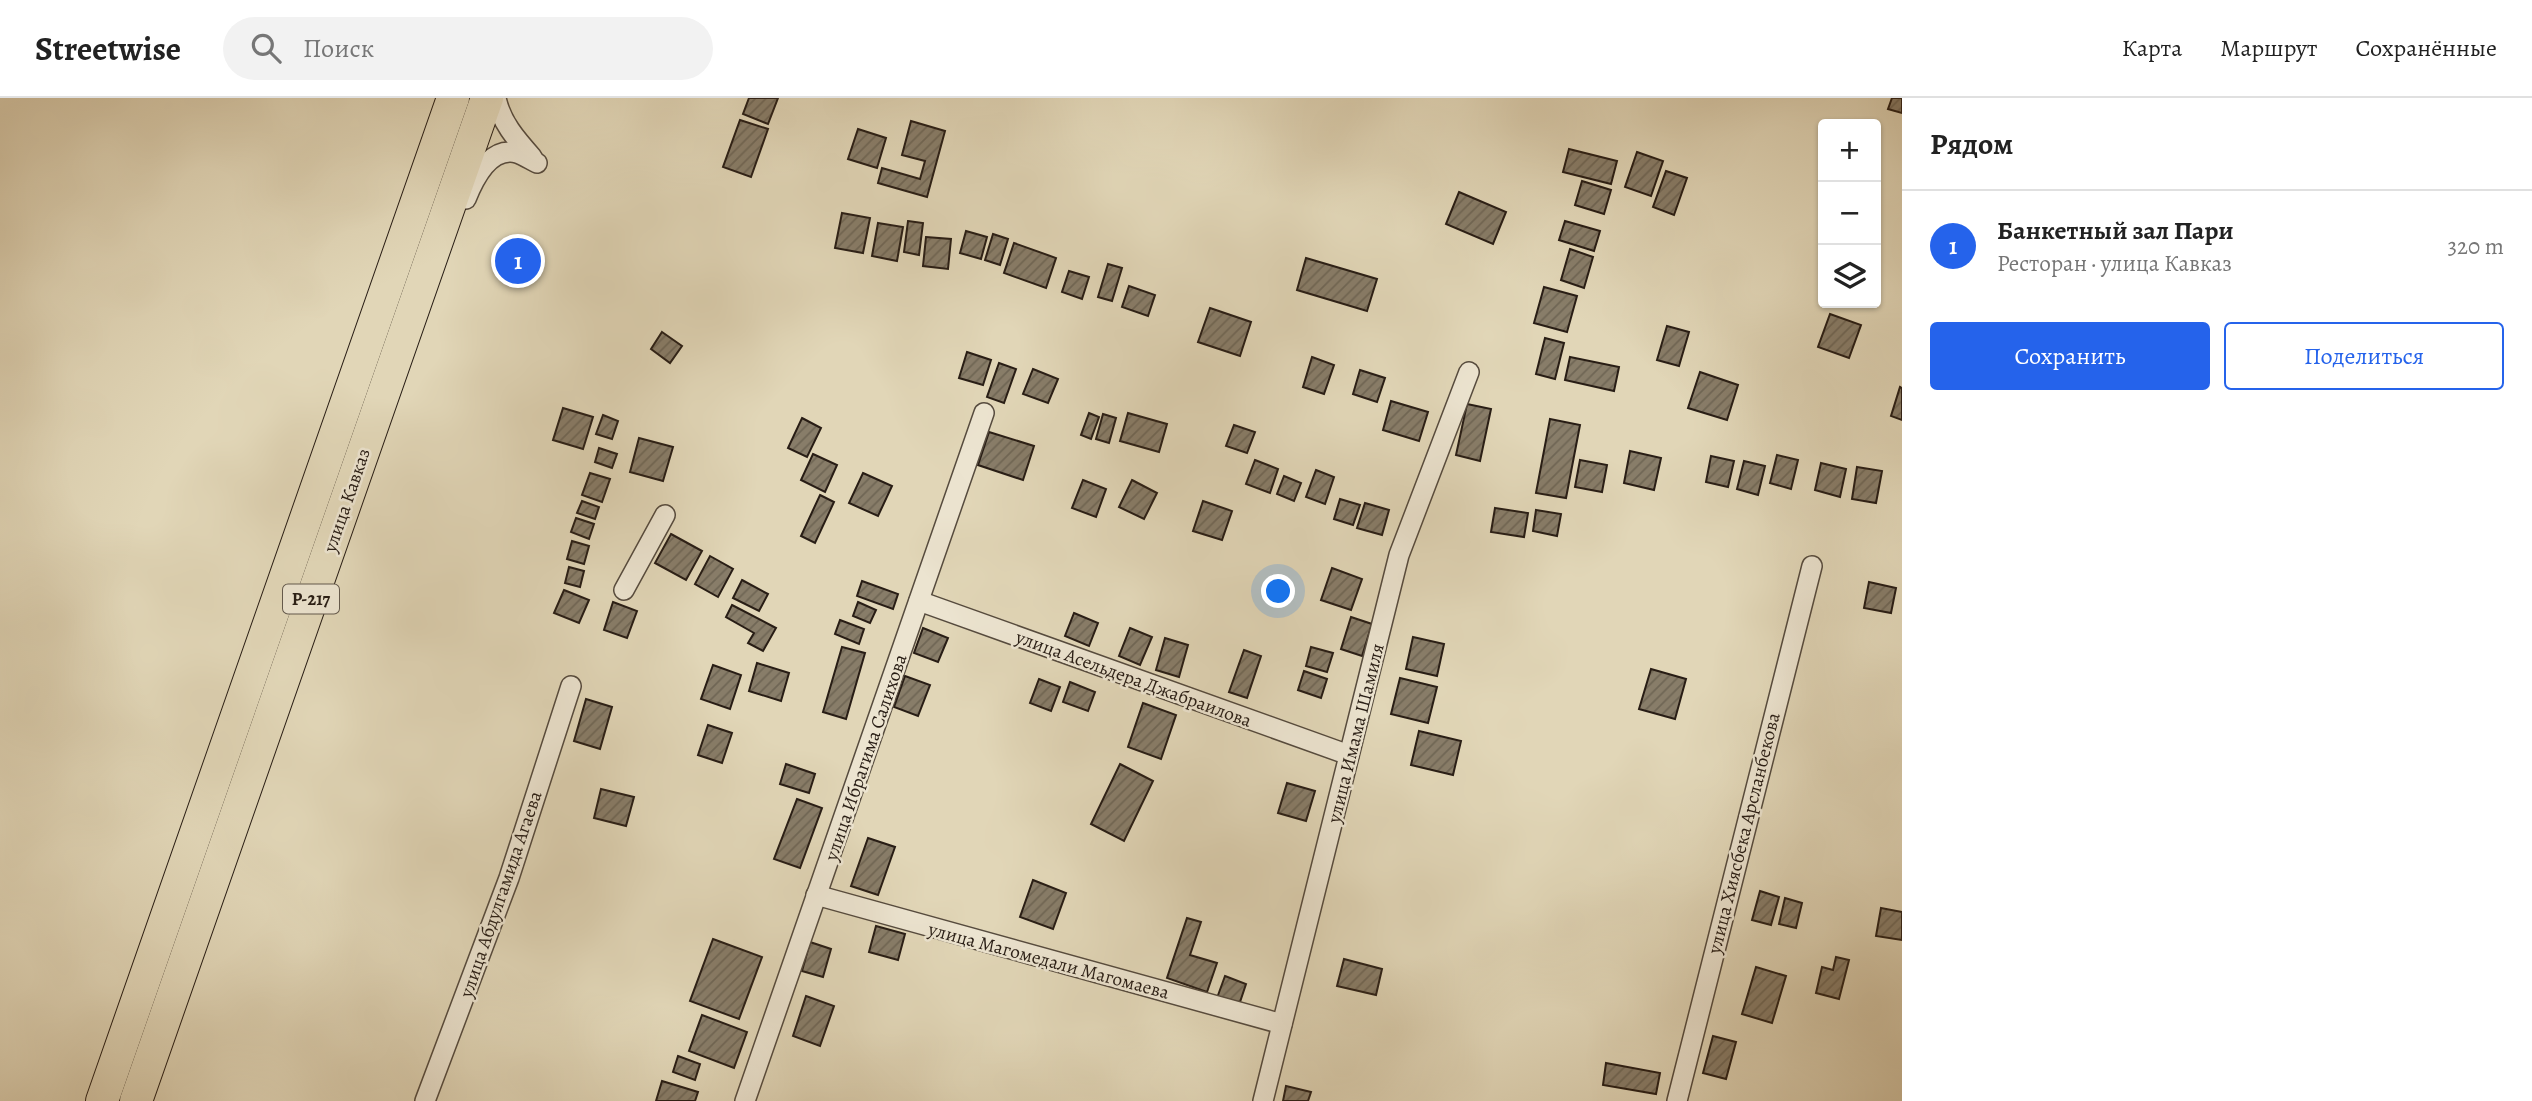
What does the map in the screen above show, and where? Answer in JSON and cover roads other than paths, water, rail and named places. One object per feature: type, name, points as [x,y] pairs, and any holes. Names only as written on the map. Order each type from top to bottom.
[{"type":"highway","name":"улица Кавказ","points":[[102,1101],[453,98]]},
{"type":"highway","name":"улица Кавказ","points":[[136,1101],[487,98]]},
{"type":"street","points":[[426,272],[451,240],[474,179],[486,164],[499,155],[515,152],[537,163],[508,130],[498,110],[496,98]]},
{"type":"street","name":"улица Имама Шамиля","points":[[1264,1101],[1399,555],[1469,372]]},
{"type":"street","name":"улица Ибрагима Салихова","points":[[745,1101],[984,413]]},
{"type":"street","points":[[624,590],[665,515]]},
{"type":"street","name":"улица Хиясбека Арсланбекова","points":[[1676,1101],[1812,566]]},
{"type":"street","name":"улица Асельдера Джабраилова","points":[[919,601],[1349,755]]},
{"type":"street","name":"улица Абдулгамида Агаева","points":[[425,1101],[509,878],[571,686]]},
{"type":"street","name":"улица Магомедали Магомаева","points":[[817,895],[1282,1024]]},
{"type":"place","name":"Банкетный зал Пари","points":[[518,261]]}]
